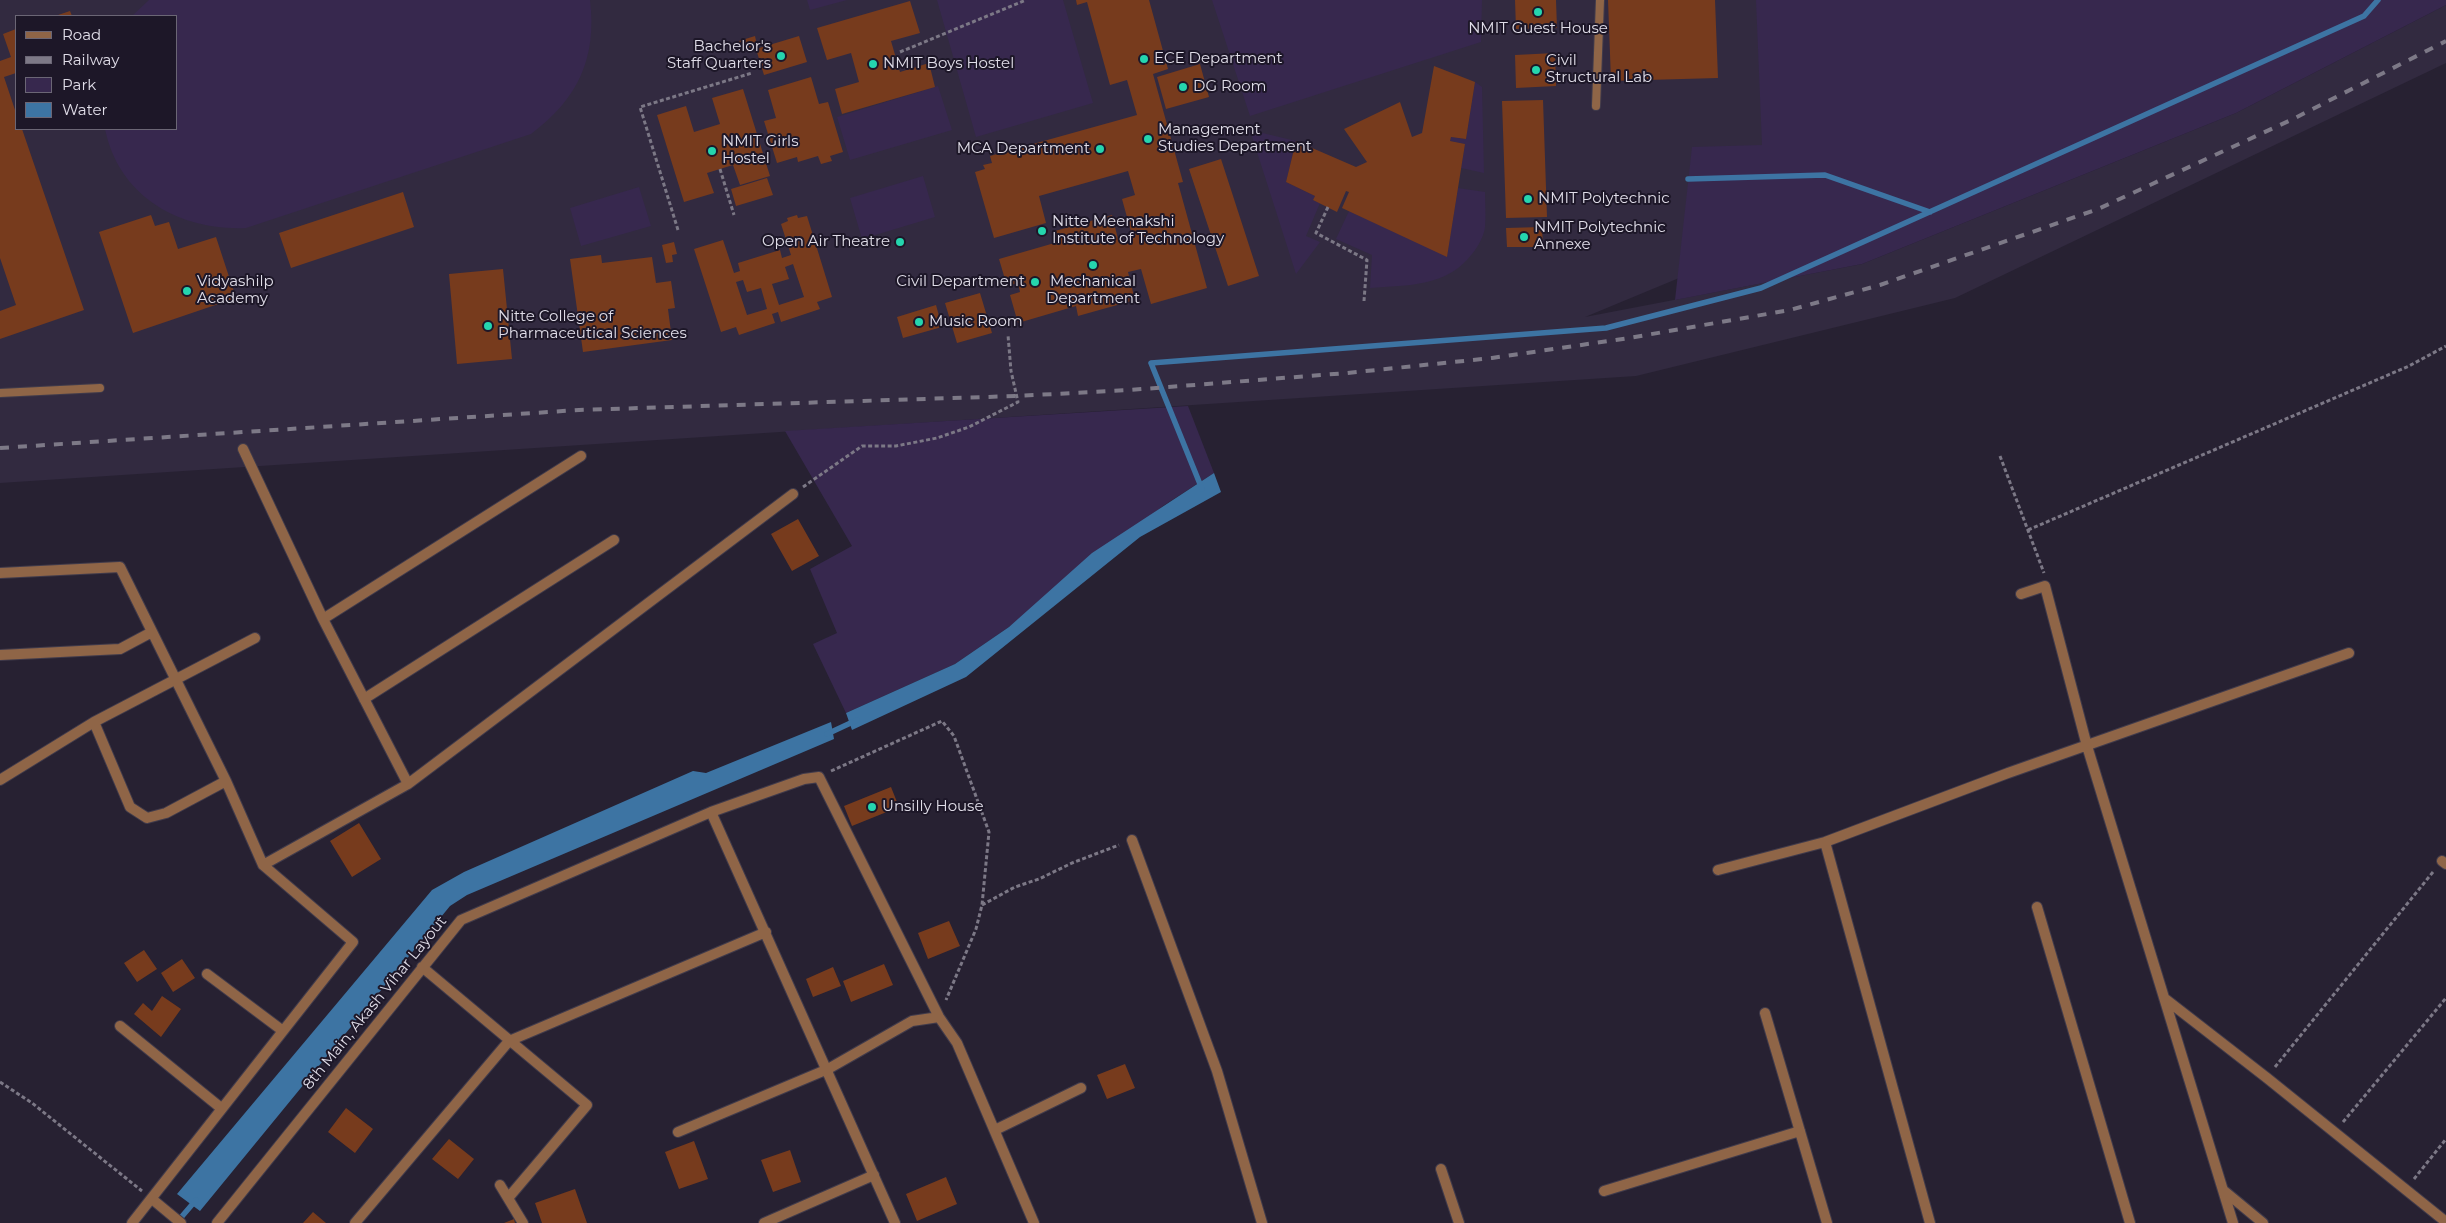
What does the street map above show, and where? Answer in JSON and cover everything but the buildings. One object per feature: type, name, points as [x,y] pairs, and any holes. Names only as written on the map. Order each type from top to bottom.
[{"type":"street","points":[[243,449],[323,619],[408,784]]},
{"type":"street","points":[[323,619],[581,456]]},
{"type":"street","points":[[263,865],[408,784],[793,494]]},
{"type":"street","points":[[364,698],[614,540]]},
{"type":"street","points":[[0,573],[120,567],[150,633],[226,781],[263,865],[354,942],[132,1223]]},
{"type":"street","points":[[2021,594],[2045,586],[2087,746],[2233,1223]]},
{"type":"street","points":[[0,655],[120,649],[150,633]]},
{"type":"street","points":[[0,780],[94,722],[255,638]]},
{"type":"street","points":[[1718,870],[1825,842],[2008,773],[2350,653]]},
{"type":"street","points":[[94,722],[130,807],[147,818],[166,814],[226,781]]},
{"type":"street","points":[[819,777],[940,1017],[958,1043],[1034,1223]]},
{"type":"street","name":"8th Main, Akash Vihar Layout","points":[[217,1223],[461,920],[711,812],[804,779],[819,777]]},
{"type":"street","points":[[711,812],[828,1069],[895,1223]]},
{"type":"street","points":[[1132,840],[1217,1071],[1262,1223]]},
{"type":"street","points":[[1825,842],[1930,1223]]},
{"type":"street","points":[[2037,907],[2130,1223]]},
{"type":"street","points":[[355,1223],[509,1041],[766,932]]},
{"type":"street","points":[[422,967],[587,1105],[509,1197]]},
{"type":"street","points":[[207,974],[283,1031]]},
{"type":"street","points":[[2164,998],[2446,1222]]},
{"type":"street","points":[[1765,1013],[1827,1223]]},
{"type":"street","points":[[678,1132],[828,1069],[912,1021],[940,1017]]},
{"type":"street","points":[[120,1026],[221,1108]]},
{"type":"street","points":[[995,1130],[1081,1088]]},
{"type":"street","points":[[1604,1191],[1800,1131]]},
{"type":"street","points":[[1442,1169],[1459,1223]]},
{"type":"street","points":[[764,1223],[874,1175]]},
{"type":"street","points":[[500,1185],[523,1223]]},
{"type":"street","points":[[2222,1189],[2262,1223]]},
{"type":"street","points":[[152,1199],[181,1223]]},
{"type":"lane","points":[[1596,106],[1600,0]]},
{"type":"lane","points":[[0,393],[100,388]]},
{"type":"path","points":[[900,52],[1026,0]]},
{"type":"path","points":[[678,230],[640,106],[752,73]]},
{"type":"path","points":[[720,170],[734,215]]},
{"type":"path","points":[[1328,208],[1316,233],[1367,260],[1364,301]]},
{"type":"path","points":[[793,494],[862,446],[896,446],[937,438],[969,427],[1018,402],[1011,371],[1008,335]]},
{"type":"path","points":[[2028,530],[2410,366],[2446,346]]},
{"type":"path","points":[[2000,456],[2045,576],[2045,586]]},
{"type":"path","points":[[819,777],[942,721],[954,736],[989,832],[982,905],[976,929],[940,1017]]},
{"type":"path","points":[[982,905],[1015,887],[1039,879],[1072,863],[1132,840]]},
{"type":"path","points":[[2267,1078],[2444,862]]},
{"type":"path","points":[[2334,1132],[2446,998]]},
{"type":"path","points":[[0,1082],[32,1104],[152,1199]]},
{"type":"path","points":[[2405,1189],[2446,1139]]},
{"type":"shaded area","points":[[0,0],[2342,0],[2342,3],[1585,317],[1862,264],[2236,113],[2446,5],[2446,63],[1955,298],[1636,376],[0,483]]},
{"type":"green space","points":[[149,0],[590,0],[591,21],[587,59],[581,76],[561,106],[531,134],[246,228],[198,223],[176,216],[156,205],[138,191],[124,174],[112,153],[105,130],[178,130],[178,15],[133,15]]},
{"type":"green space","points":[[807,0],[847,0],[810,10]]},
{"type":"green space","points":[[937,0],[1063,0],[1093,103],[976,137]]},
{"type":"green space","points":[[1212,0],[1482,0],[1481,42],[1250,116]]},
{"type":"green space","points":[[1756,0],[2446,0],[2446,5],[2236,113],[1862,264],[1675,300],[1692,147],[1762,145]]},
{"type":"green space","points":[[1475,82],[1482,87],[1484,173],[1461,168],[1465,144],[1450,141],[1451,137],[1466,139]]},
{"type":"green space","points":[[938,86],[952,130],[850,160],[837,117]]},
{"type":"green space","points":[[1250,130],[1296,141],[1286,182],[1315,196],[1313,200],[1320,203],[1306,236],[1320,242],[1296,274]]},
{"type":"green space","points":[[923,176],[935,217],[862,239],[850,198]]},
{"type":"green space","points":[[639,187],[651,226],[581,246],[570,208]]},
{"type":"green space","points":[[1458,188],[1485,192],[1484,230],[1472,254],[1451,273],[1439,278],[1412,285],[1370,288],[1372,255],[1336,239],[1349,211],[1447,256]]},
{"type":"green space","points":[[1188,406],[1214,473],[1163,506],[1009,627],[955,664],[846,713],[813,644],[837,633],[810,569],[852,546],[785,431]]},
{"type":"water","points":[[1214,473],[1221,492],[1140,537],[966,677],[852,730],[846,713],[955,664],[1009,627],[1092,553]]},
{"type":"water","points":[[831,722],[834,739],[467,895],[450,906],[200,1211],[177,1194],[432,890],[464,872],[693,771],[706,773]]},
{"type":"waterway","points":[[1202,489],[1151,363],[1606,328],[1761,288],[2364,16],[2378,0]]},
{"type":"waterway","points":[[1688,179],[1825,175],[1930,212]]},
{"type":"waterway","points":[[827,734],[857,720]]},
{"type":"waterway","points":[[178,1221],[196,1200]]},
{"type":"railway","points":[[0,448],[579,410],[1016,396],[1130,390],[1347,373],[1492,358],[1629,338],[1790,310],[1880,285],[2098,209],[2293,119],[2446,41]]},
{"type":"place","name":"NMIT Guest House","points":[[1538,12]]},
{"type":"place","name":"Bachelor's Staff Quarters","points":[[781,56]]},
{"type":"place","name":"ECE Department","points":[[1144,59]]},
{"type":"place","name":"NMIT Boys Hostel","points":[[873,64]]},
{"type":"place","name":"Civil Structural Lab","points":[[1536,70]]},
{"type":"place","name":"DG Room","points":[[1183,87]]},
{"type":"place","name":"Management Studies Department","points":[[1148,139]]},
{"type":"place","name":"MCA Department","points":[[1100,149]]},
{"type":"place","name":"NMIT Girls Hostel","points":[[712,151]]},
{"type":"place","name":"NMIT Polytechnic","points":[[1528,199]]},
{"type":"place","name":"Nitte Meenakshi Institute of Technology","points":[[1042,231]]},
{"type":"place","name":"NMIT Polytechnic Annexe","points":[[1524,237]]},
{"type":"place","name":"Open Air Theatre","points":[[900,242]]},
{"type":"place","name":"Mechanical Department","points":[[1093,265]]},
{"type":"place","name":"Civil Department","points":[[1035,282]]},
{"type":"place","name":"Vidyashilp Academy","points":[[187,291]]},
{"type":"place","name":"Music Room","points":[[919,322]]},
{"type":"place","name":"Nitte College of Pharmaceutical Sciences","points":[[488,326]]},
{"type":"place","name":"Unsilly House","points":[[872,807]]}]
